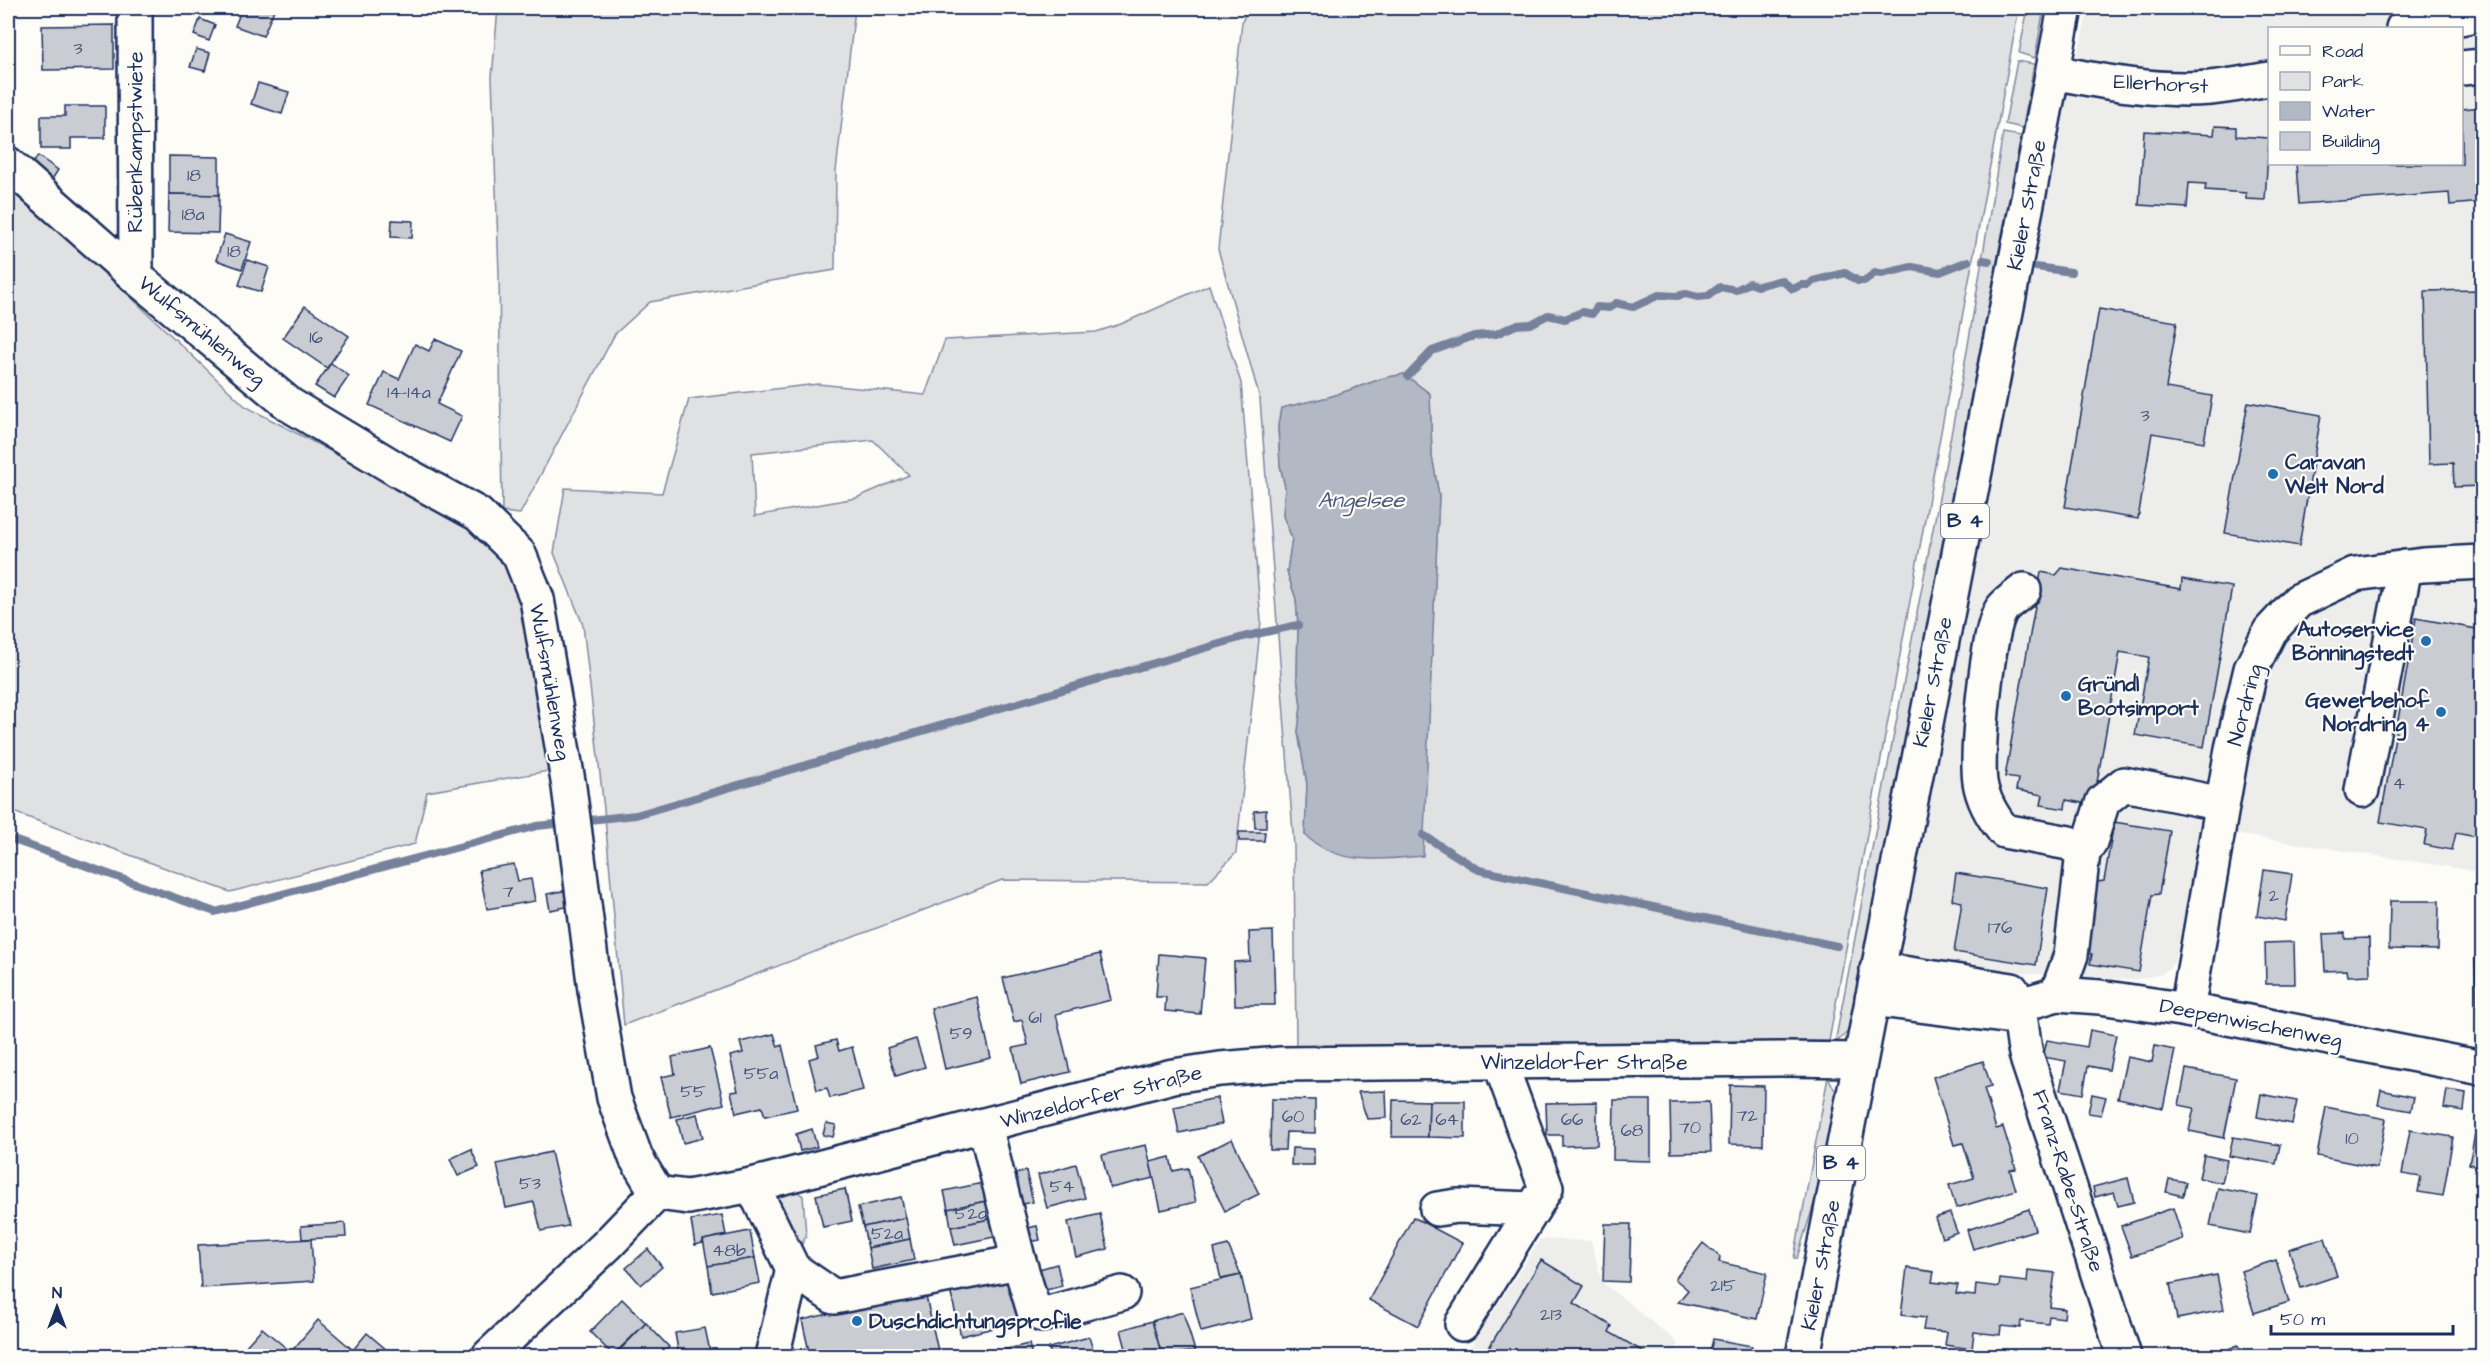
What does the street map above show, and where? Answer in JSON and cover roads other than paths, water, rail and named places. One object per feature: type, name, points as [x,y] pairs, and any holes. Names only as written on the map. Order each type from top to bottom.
[{"type":"street","name":"Rübenkampstwiete","points":[[135,8],[136,277]]},
{"type":"street","name":"Kieler Straße","points":[[1803,1356],[2065,8]]},
{"type":"street","points":[[2409,27],[2482,14]]},
{"type":"street","points":[[2463,68],[2482,66]]},
{"type":"street","name":"Ellerhorst","points":[[2053,72],[2116,84],[2168,88],[2210,88],[2268,79]]},
{"type":"street","name":"Wulfsmühlenweg","points":[[8,164],[136,277],[290,405],[403,473],[478,514],[519,554],[537,599],[569,787],[595,990],[614,1098],[636,1158],[657,1193]]},
{"type":"street","name":"Nordring","points":[[2187,1010],[2222,804],[2251,669],[2271,632],[2298,602],[2355,574],[2405,567],[2482,562]]},
{"type":"street","points":[[2362,790],[2405,567]]},
{"type":"street","points":[[2024,590],[2000,611],[1992,641],[1979,732],[1980,782],[1990,813],[2004,831],[2069,843],[2083,853]]},
{"type":"street","points":[[2057,994],[2071,955],[2083,853],[2090,842],[2103,801],[2124,784],[2222,804]]},
{"type":"street","name":"Deepenwischenweg","points":[[1874,984],[2004,1016],[2020,1005],[2057,994],[2100,997],[2187,1010],[2482,1068]]},
{"type":"street","name":"Franz-Rabe-Straße","points":[[2020,1005],[2022,1044],[2075,1199],[2124,1356]]},
{"type":"street","name":"Winzeldorfer Straße","points":[[657,1193],[688,1197],[752,1185],[1173,1076],[1220,1069],[1281,1065],[1629,1060],[1860,1060]]},
{"type":"street","points":[[1462,1324],[1545,1188],[1500,1063]]},
{"type":"street","points":[[985,1126],[1034,1311],[1042,1316],[1122,1293]]},
{"type":"street","points":[[752,1185],[764,1205],[793,1269],[834,1297],[1019,1261]]},
{"type":"street","points":[[489,1356],[607,1245],[657,1193]]},
{"type":"street","points":[[1437,1209],[1457,1206],[1533,1209]]},
{"type":"street","points":[[772,1356],[793,1269]]},
{"type":"water","name":"Angelsee","points":[[1404,374],[1430,394],[1432,456],[1439,495],[1423,856],[1361,859],[1331,852],[1305,835],[1307,784],[1298,732],[1301,706],[1297,676],[1298,625],[1296,599],[1287,572],[1292,538],[1283,516],[1285,487],[1280,465],[1278,426],[1281,408],[1329,397],[1384,378]]},
{"type":"waterway","points":[[1983,260],[1989,261]]},
{"type":"waterway","points":[[1408,376],[1432,351],[1474,336],[1496,334],[1516,325],[1531,324],[1548,315],[1565,319],[1582,312],[1592,314],[1597,307],[1609,308],[1616,303],[1633,307],[1659,295],[1708,296],[1720,287],[1736,290],[1749,283],[1758,286],[1781,280],[1793,289],[1845,273],[1858,281],[1864,281],[1875,273],[1881,274],[1912,267],[1940,272],[1968,261]]},
{"type":"waterway","points":[[2036,267],[2071,272]]},
{"type":"waterway","points":[[580,821],[636,815],[1243,637],[1298,625]]},
{"type":"waterway","points":[[8,838],[215,912],[537,826],[565,823]]},
{"type":"waterway","points":[[1423,835],[1479,870],[1837,946]]},
{"type":"place","name":"Caravan Welt Nord","points":[[2273,474]]},
{"type":"place","name":"Autoservice Bönningstedt","points":[[2426,641]]},
{"type":"place","name":"Gründl Bootsimport","points":[[2066,696]]},
{"type":"place","name":"Gewerbehof Nordring 4","points":[[2441,712]]},
{"type":"place","name":"Duschdichtungsprofile","points":[[857,1321]]}]
